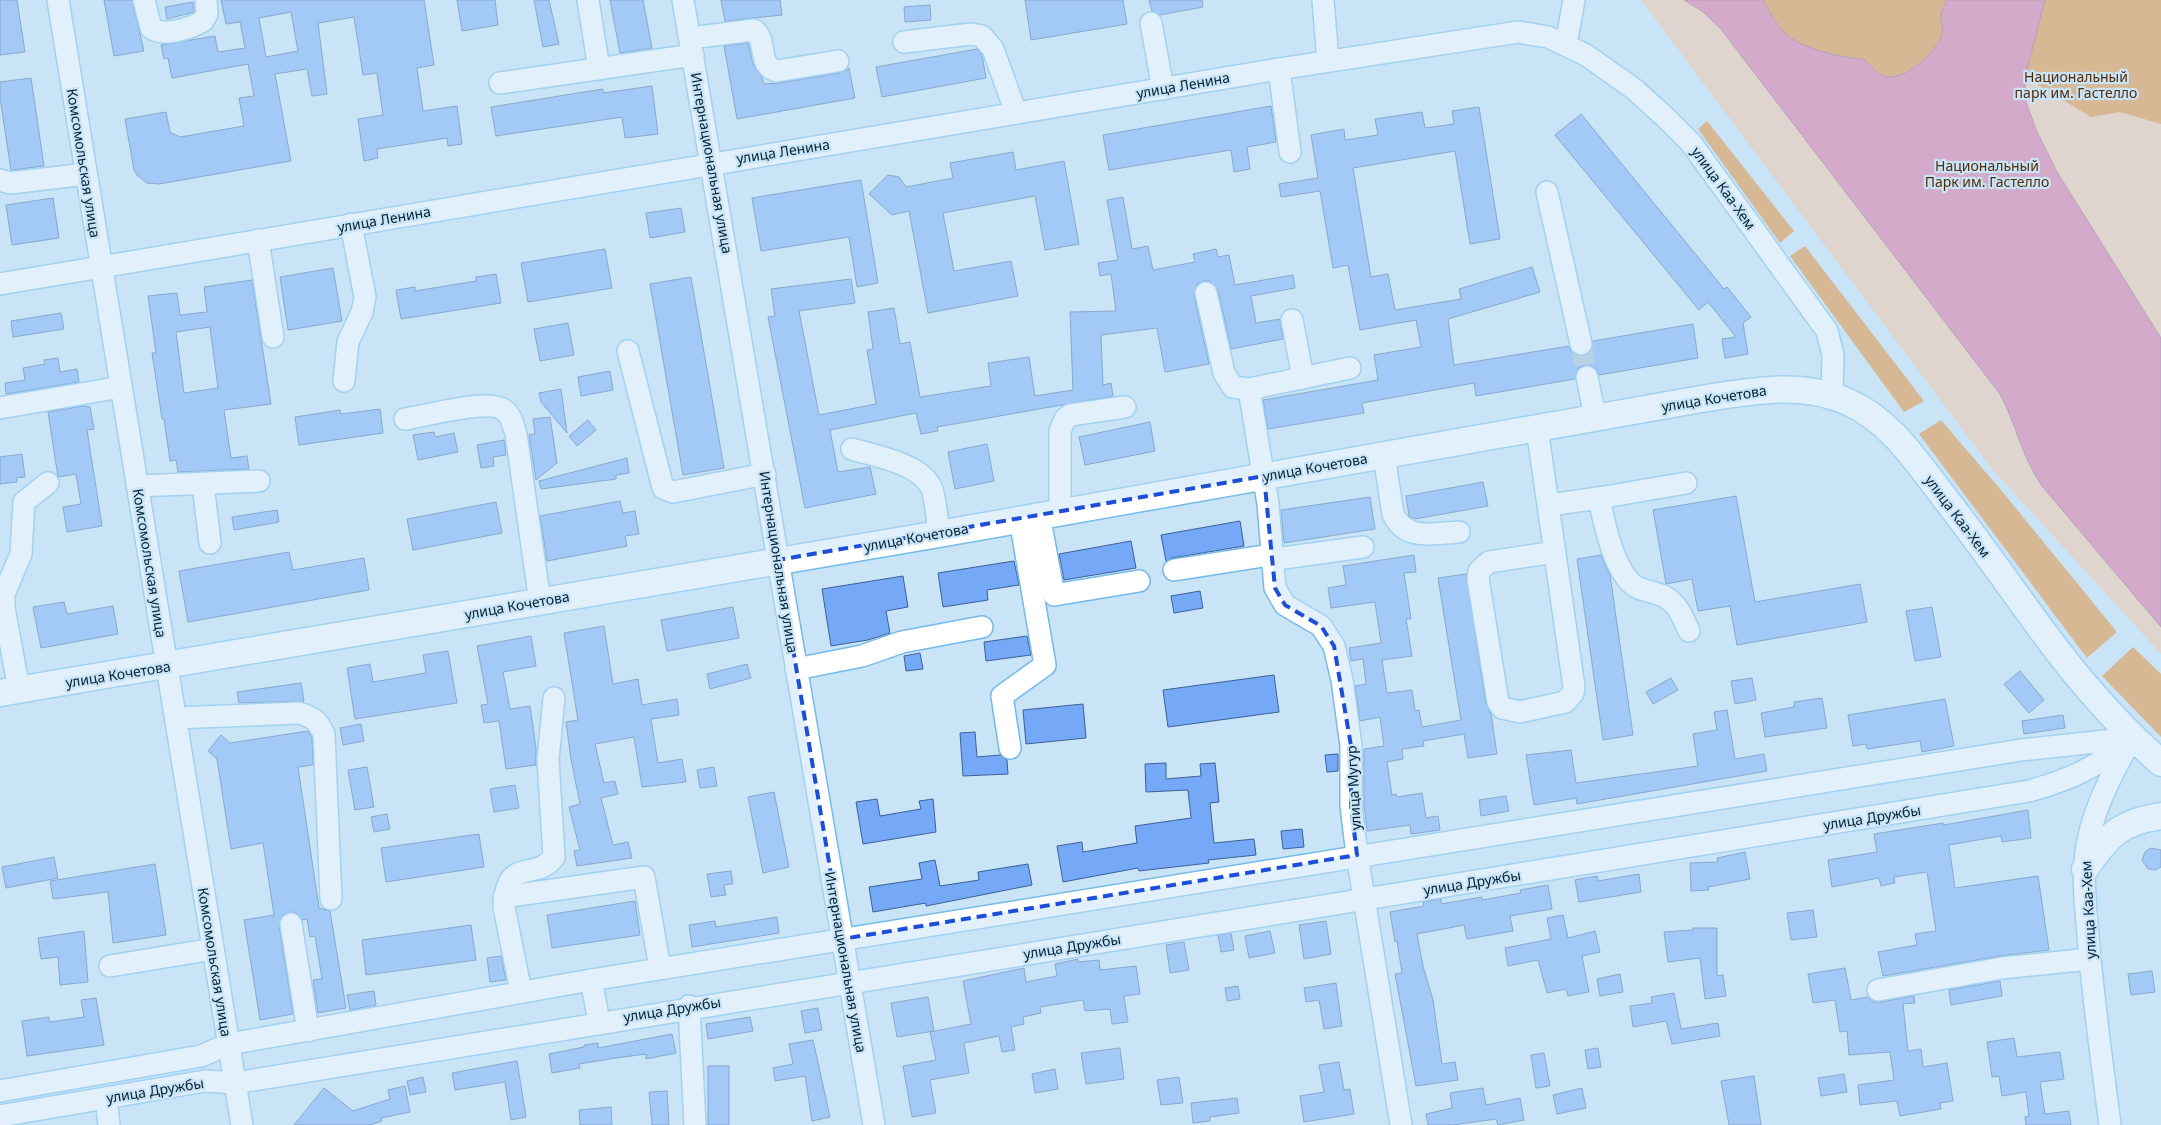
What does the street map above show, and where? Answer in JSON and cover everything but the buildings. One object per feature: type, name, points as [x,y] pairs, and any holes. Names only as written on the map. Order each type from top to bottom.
[{"type":"main road","name":"улица Кочетова","points":[[9,692],[939,534],[1595,417],[1767,390],[1787,389],[1832,396]]},
{"type":"main road","name":"улица Каа-Хем","points":[[1832,396],[1864,410],[1895,436],[1956,512],[2048,639],[2132,738]]},
{"type":"main road","points":[[2132,738],[2161,763]]},
{"type":"main road","points":[[2085,869],[2096,853],[2121,828],[2138,820],[2161,816]]},
{"type":"street","name":"Комсомольская улица","points":[[58,0],[242,1125]]},
{"type":"street","points":[[144,0],[151,28],[157,32],[165,32],[203,21],[207,14],[206,0]]},
{"type":"street","points":[[588,0],[599,69]]},
{"type":"street","name":"Интернациональная улица","points":[[683,0],[765,474],[874,1125]]},
{"type":"street","points":[[1323,0],[1328,61]]},
{"type":"street","points":[[1566,44],[1574,0]]},
{"type":"street","points":[[1151,23],[1163,89]]},
{"type":"street","points":[[500,83],[599,69],[754,30],[760,36],[768,68],[777,72],[838,61]]},
{"type":"street","name":"улица Ленина","points":[[0,284],[712,163],[1510,32],[1534,33],[1566,44]]},
{"type":"street","points":[[904,42],[971,34],[982,36],[993,49],[1016,113]]},
{"type":"street","name":"улица Каа-Хем","points":[[1566,44],[1609,70],[1634,89],[1691,144],[1827,331],[1833,355],[1832,396]]},
{"type":"street","points":[[1279,69],[1290,152]]},
{"type":"street","points":[[0,180],[10,183],[86,174]]},
{"type":"street","points":[[1547,192],[1581,344]]},
{"type":"street","points":[[344,380],[348,342],[362,312],[365,297],[351,224]]},
{"type":"street","points":[[258,240],[274,337]]},
{"type":"street","points":[[1206,293],[1224,373],[1233,387],[1249,389],[1350,368]]},
{"type":"street","points":[[1292,320],[1303,378]]},
{"type":"street","points":[[628,351],[663,488],[673,492],[765,474]]},
{"type":"street","points":[[1587,377],[1595,417]]},
{"type":"street","points":[[0,408],[121,387]]},
{"type":"street","name":"улица Мугур","points":[[1249,389],[1264,476],[1272,539],[1270,554],[1275,588],[1285,605],[1321,626],[1334,646],[1351,746],[1351,806],[1357,855],[1401,1125]]},
{"type":"street","points":[[405,419],[487,405],[503,409],[509,415],[516,434],[540,602]]},
{"type":"street","points":[[1010,748],[1002,696],[1045,665],[1039,515],[1061,425],[1070,415],[1125,407]]},
{"type":"street","points":[[1537,428],[1555,552],[1573,694],[1565,702],[1520,712],[1502,708],[1497,693],[1478,580],[1479,571],[1489,562],[1555,552]]},
{"type":"street","points":[[852,450],[898,462],[920,474],[932,488],[939,534]]},
{"type":"street","points":[[1384,455],[1393,514],[1397,523],[1413,534],[1459,532]]},
{"type":"street","points":[[137,486],[259,481]]},
{"type":"street","points":[[9,692],[4,594],[21,554],[24,502],[48,483]]},
{"type":"street","points":[[1548,506],[1686,483]]},
{"type":"street","points":[[203,484],[210,543]]},
{"type":"street","points":[[1599,498],[1606,531],[1630,581],[1646,592],[1665,596],[1678,608],[1689,631]]},
{"type":"street","points":[[1039,515],[1054,595],[1139,581]]},
{"type":"street","points":[[1174,570],[1270,554],[1283,558],[1363,547]]},
{"type":"street","points":[[796,668],[862,656],[902,642],[982,626]]},
{"type":"street","points":[[522,992],[504,907],[504,897],[511,879],[521,872],[547,865],[554,857],[548,759],[554,698]]},
{"type":"street","points":[[176,718],[299,713],[311,716],[319,724],[324,734],[331,899]]},
{"type":"street","name":"улица Каа-Хем","points":[[2110,1125],[2090,959],[2085,869],[2086,851],[2099,804],[2112,774],[2132,738]]},
{"type":"street","name":"улица Дружбы","points":[[0,1091],[201,1056],[229,1044],[660,968],[2021,750],[2132,738]]},
{"type":"street","name":"улица Дружбы","points":[[0,1116],[205,1081],[235,1083],[689,1006],[1364,900],[2030,791],[2072,779],[2101,762],[2132,738]]},
{"type":"street","points":[[504,897],[644,877],[660,968]]},
{"type":"street","points":[[291,924],[308,1030]]},
{"type":"street","points":[[110,966],[214,949]]},
{"type":"street","points":[[1878,990],[2002,968],[2090,959]]},
{"type":"street","points":[[591,980],[599,1021]]},
{"type":"street","points":[[689,1006],[695,1125]]},
{"type":"street","points":[[106,1098],[109,1125]]},
{"type":"highlighted area","points":[[1264,476],[1275,588],[1285,605],[1321,626],[1334,646],[1351,746],[1351,806],[1357,855],[842,939],[778,560]]},
{"type":"green space","name":"Национальный Парк им. Гастелло","points":[[1641,0],[2161,0],[2161,654],[1992,469]]},
{"type":"green space","points":[[1763,0],[1946,0],[1941,15],[1942,34],[1938,44],[1909,71],[1892,77],[1878,73],[1864,59],[1822,52],[1791,38],[1772,17]]},
{"type":"green space","name":"Национальный парк им. Гастелло","points":[[2045,0],[2161,0],[2161,124],[2120,112],[2091,117],[2025,77]]},
{"type":"green space","points":[[1707,121],[1794,231],[1780,243],[1698,129]]},
{"type":"green space","points":[[1805,246],[1924,401],[1904,412],[1790,256]]},
{"type":"green space","points":[[1941,420],[2117,632],[2087,658],[1919,434]]},
{"type":"green space","points":[[2133,647],[2161,674],[2161,737],[2102,676]]},
{"type":"shaded area","points":[[1684,0],[1763,0],[1772,17],[1791,38],[1811,48],[1844,57],[1864,59],[1878,73],[1892,77],[1909,71],[1938,44],[1942,34],[1941,15],[1946,0],[2045,0],[2025,77],[2026,102],[2037,132],[2057,172],[2161,338],[2161,627],[2042,486],[2029,464],[2000,394],[1720,28],[1702,11]]},
{"type":"tunnel","points":[[1581,344],[1587,377]]}]
